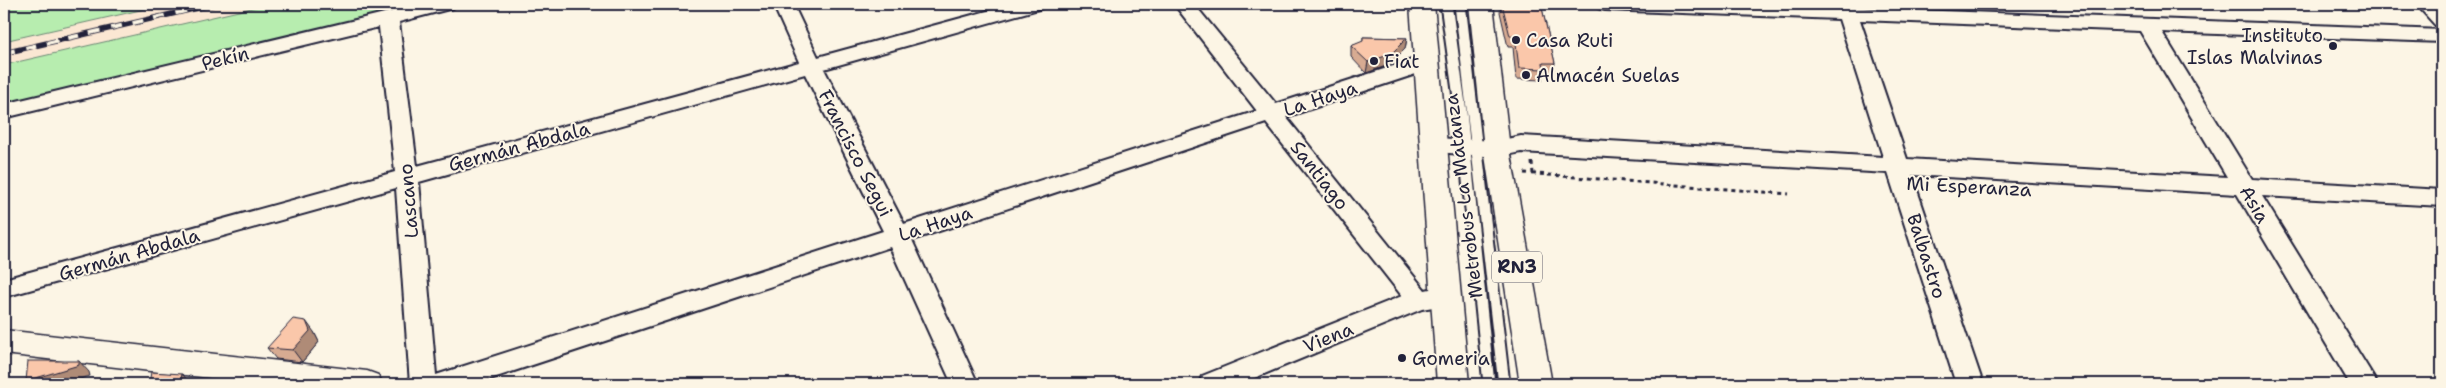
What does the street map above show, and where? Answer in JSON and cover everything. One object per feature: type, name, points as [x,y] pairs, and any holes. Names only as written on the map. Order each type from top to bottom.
[{"type":"main road","points":[[1422,4],[1434,146],[1433,298],[1453,384]]},
{"type":"main road","name":"RN3","points":[[1481,4],[1485,154],[1536,384]]},
{"type":"main road","points":[[4,342],[366,384]]},
{"type":"street","name":"Pekín","points":[[4,111],[446,4]]},
{"type":"street","name":"Francisco Segui","points":[[783,4],[897,235],[965,384]]},
{"type":"street","name":"Germán Abdala","points":[[4,288],[1035,4]]},
{"type":"street","name":"Santiago","points":[[1184,4],[1272,114],[1433,298]]},
{"type":"street","points":[[1605,4],[2442,36]]},
{"type":"street","points":[[2426,4],[2442,21]]},
{"type":"street","name":"Balbastro","points":[[1848,14],[1969,384]]},
{"type":"street","name":"Lascano","points":[[388,18],[406,176],[422,384]]},
{"type":"street","name":"Asia","points":[[2146,24],[2364,384]]},
{"type":"street","name":"La Haya","points":[[443,384],[1426,63]]},
{"type":"street","name":"Mi Esperanza","points":[[1434,146],[1532,160],[1900,175],[2249,195],[2442,212]]},
{"type":"street","name":"Mi Esperanza","points":[[2249,195],[2442,198]]},
{"type":"street","name":"Viena","points":[[1212,384],[1433,298]]},
{"type":"lane","name":"Metrobus La Matanza","points":[[1446,4],[1485,154],[1489,384]]},
{"type":"lane","name":"Metrobus La Matanza","points":[[1460,4],[1485,154],[1504,384]]},
{"type":"path","points":[[1485,154],[1789,194]]},
{"type":"shaded area","points":[[161,4],[428,4],[4,106],[4,41]]},
{"type":"green space","points":[[4,4],[167,4],[4,41]]},
{"type":"green space","points":[[269,4],[428,4],[4,106],[4,65]]},
{"type":"building","points":[[1502,4],[1541,4],[1555,63],[1543,63],[1544,69],[1519,68],[1515,36],[1510,36]]},
{"type":"building","points":[[1363,37],[1407,38],[1391,54],[1368,62],[1351,46],[1363,41]]},
{"type":"building","points":[[293,319],[306,321],[310,331],[293,350],[267,348]]},
{"type":"building","points":[[28,361],[79,361],[79,365],[26,381]]},
{"type":"building","points":[[151,372],[182,374],[180,384],[149,384]]},
{"type":"building","points":[[216,381],[236,382],[236,384],[216,384]]},
{"type":"railway","points":[[4,53],[215,4]]},
{"type":"place","name":"Casa Ruti","points":[[1516,40]]},
{"type":"place","name":"Instituto Islas Malvinas","points":[[2333,46]]},
{"type":"place","name":"Fiat","points":[[1374,61]]},
{"type":"place","name":"Almacén Suelas","points":[[1526,75]]},
{"type":"place","name":"Gomeria","points":[[1402,358]]}]
